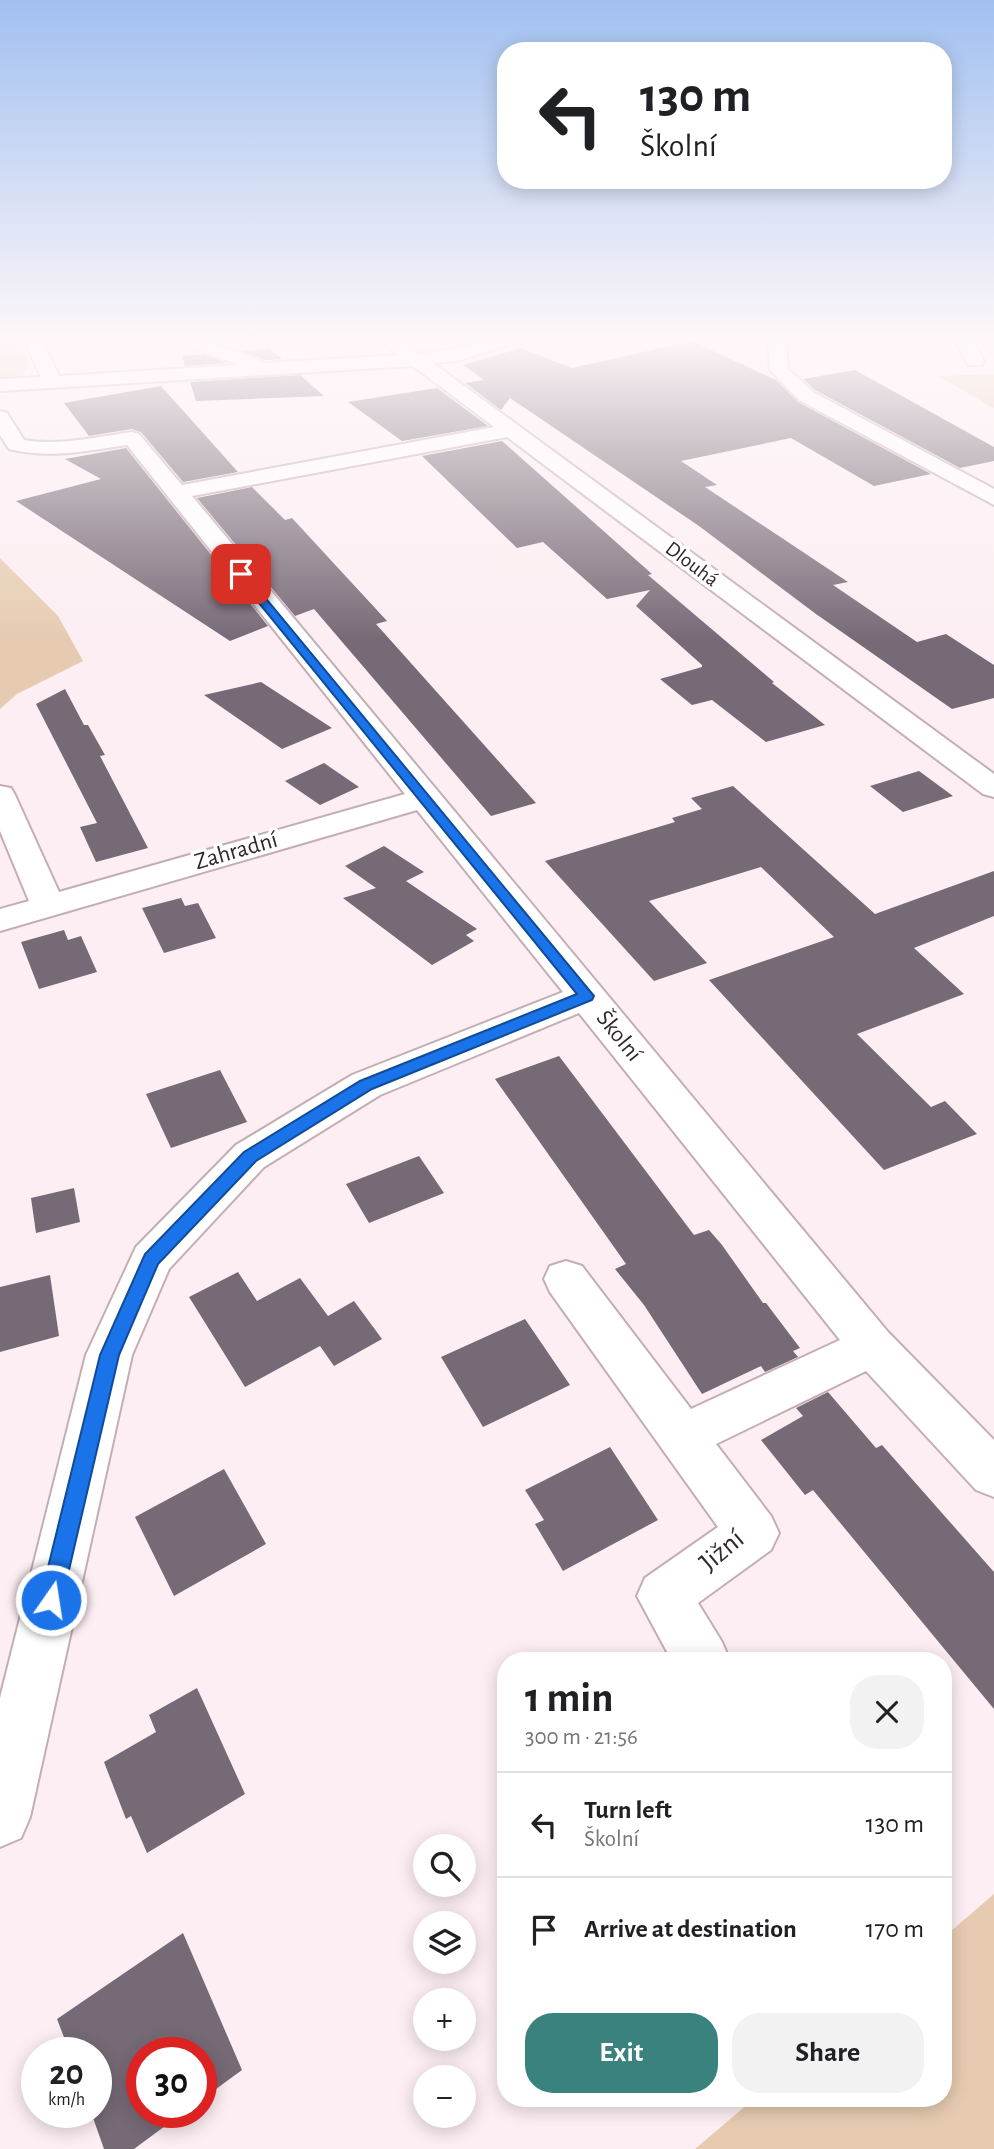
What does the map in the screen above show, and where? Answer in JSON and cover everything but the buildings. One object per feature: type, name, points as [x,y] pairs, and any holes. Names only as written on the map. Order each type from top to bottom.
[{"type":"street","name":"Školní","points":[[13,440],[16,445],[31,449],[115,440]]},
{"type":"street","name":"Školní","points":[[134,440],[174,493],[872,1346],[994,1474]]},
{"type":"street","points":[[174,493],[455,440]]},
{"type":"street","name":"Dlouhá","points":[[524,440],[994,788]]},
{"type":"street","points":[[888,440],[994,498]]},
{"type":"street","points":[[0,795],[48,905]]},
{"type":"street","name":"Zahradní","points":[[0,920],[424,798]]},
{"type":"street","points":[[0,1817],[110,1355],[151,1259],[250,1156],[366,1085],[586,996]]},
{"type":"street","name":"Jižní","points":[[566,1279],[753,1533],[664,1596],[698,1652]]},
{"type":"street","points":[[681,1437],[872,1346]]},
{"type":"shaded area","points":[[0,558],[58,616],[83,661],[17,694],[0,709]]},
{"type":"shaded area","points":[[994,1894],[994,2149],[695,2149],[744,2107],[952,2107],[952,1930]]},
{"type":"route","points":[[51,1600],[110,1355],[151,1259],[250,1156],[366,1085],[586,996],[241,574]]}]
